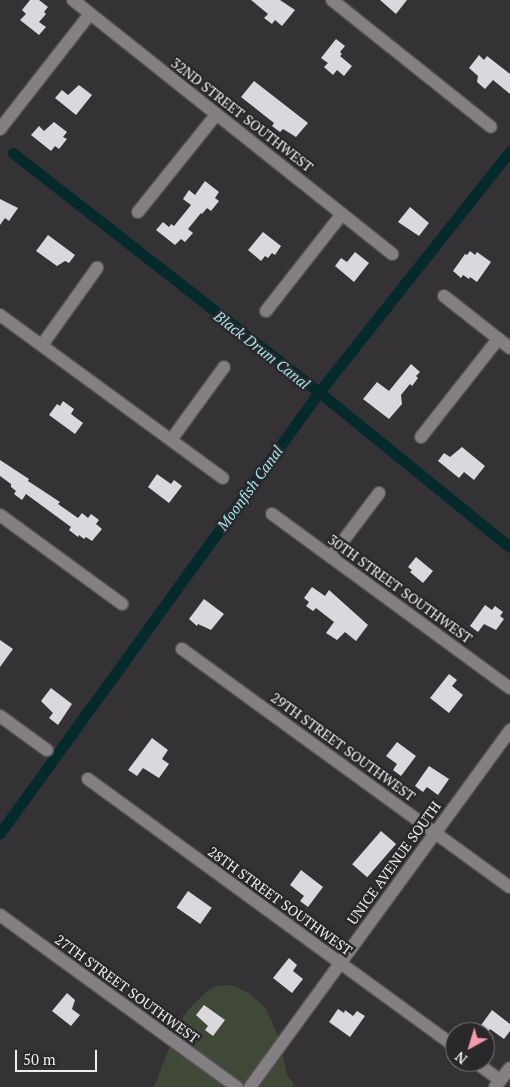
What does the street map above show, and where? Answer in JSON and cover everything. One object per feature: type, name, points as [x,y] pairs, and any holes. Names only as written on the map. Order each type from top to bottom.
[{"type":"street","name":"32ND STREET SOUTHWEST","points":[[73,0],[392,254]]},
{"type":"street","points":[[332,0],[491,127]]},
{"type":"street","points":[[0,129],[90,14]]},
{"type":"street","points":[[138,212],[216,114]]},
{"type":"street","points":[[266,311],[342,214]]},
{"type":"street","points":[[42,345],[97,268]]},
{"type":"street","points":[[444,296],[510,348]]},
{"type":"street","points":[[0,315],[222,478]]},
{"type":"street","points":[[421,437],[498,339]]},
{"type":"street","points":[[171,440],[224,367]]},
{"type":"street","points":[[331,557],[379,493]]},
{"type":"street","name":"30TH STREET SOUTHWEST","points":[[272,514],[510,688]]},
{"type":"street","points":[[0,515],[122,604]]},
{"type":"street","name":"29TH STREET SOUTHWEST","points":[[182,648],[510,887]]},
{"type":"street","points":[[0,716],[47,750]]},
{"type":"street","name":"UNICE AVENUE SOUTH","points":[[250,1087],[510,730]]},
{"type":"street","name":"28TH STREET SOUTHWEST","points":[[88,778],[445,1040]]},
{"type":"street","name":"27TH STREET SOUTHWEST","points":[[0,914],[236,1087]]},
{"type":"street","points":[[485,1072],[498,1084],[510,1068]]},
{"type":"green space","points":[[231,985],[247,992],[265,1007],[280,1040],[287,1075],[294,1084],[291,1087],[154,1087],[178,1025],[188,1010],[205,993],[216,986]]},
{"type":"building","points":[[30,0],[39,0],[48,7],[44,12],[46,14],[39,22],[46,27],[39,35],[20,20],[26,14],[22,10]]},
{"type":"building","points":[[251,0],[280,0],[295,10],[282,26],[275,20],[272,24],[264,18],[268,14]]},
{"type":"building","points":[[380,0],[407,0],[396,14]]},
{"type":"building","points":[[336,39],[345,46],[340,52],[342,54],[340,56],[352,66],[344,76],[337,70],[333,75],[324,67],[328,63],[321,58]]},
{"type":"building","points":[[479,55],[484,60],[487,56],[510,74],[510,94],[493,80],[485,89],[477,82],[478,76],[469,68]]},
{"type":"building","points":[[254,81],[308,123],[296,137],[283,129],[280,132],[272,126],[274,123],[241,97]]},
{"type":"building","points":[[79,85],[92,95],[76,115],[55,98],[62,90],[68,95]]},
{"type":"building","points":[[54,122],[67,132],[63,137],[67,139],[59,149],[55,146],[51,151],[31,135],[39,126],[44,131]]},
{"type":"building","points":[[205,181],[219,192],[215,198],[219,201],[211,211],[207,208],[201,213],[188,229],[193,233],[185,242],[181,239],[175,245],[156,230],[163,222],[169,227],[171,224],[174,226],[191,205],[183,199],[189,190],[195,195]]},
{"type":"building","points":[[0,199],[18,208],[9,221],[5,218],[0,225]]},
{"type":"building","points":[[410,207],[429,223],[419,236],[398,222]]},
{"type":"building","points":[[263,232],[281,246],[275,255],[272,253],[268,258],[265,256],[261,261],[248,250]]},
{"type":"building","points":[[48,235],[75,255],[69,263],[65,261],[57,266],[36,251]]},
{"type":"building","points":[[470,251],[475,255],[477,252],[491,262],[477,282],[463,275],[461,278],[453,271],[465,254],[467,255]]},
{"type":"building","points":[[355,252],[369,263],[354,282],[335,266],[341,258],[347,262]]},
{"type":"building","points":[[411,364],[420,372],[416,376],[418,378],[401,395],[402,404],[389,419],[363,399],[377,382],[389,391]]},
{"type":"building","points":[[63,401],[74,409],[71,414],[83,423],[75,434],[49,415],[57,404],[60,406]]},
{"type":"building","points":[[462,447],[485,466],[474,480],[464,472],[459,478],[438,461],[444,453],[450,457]]},
{"type":"building","points":[[0,460],[60,502],[58,504],[78,518],[82,513],[88,518],[91,514],[99,520],[96,524],[102,529],[92,541],[86,537],[84,539],[79,535],[78,537],[69,530],[71,527],[26,494],[22,500],[14,494],[16,491],[11,487],[11,484],[0,476]]},
{"type":"building","points":[[157,474],[171,484],[174,480],[182,486],[169,503],[148,487]]},
{"type":"building","points":[[416,557],[433,571],[423,583],[410,572],[412,570],[408,567]]},
{"type":"building","points":[[312,587],[325,596],[329,590],[368,625],[356,641],[345,632],[337,640],[326,633],[334,622],[316,608],[313,611],[306,606],[309,602],[304,598]]},
{"type":"building","points":[[204,599],[224,614],[211,630],[198,624],[197,626],[189,619]]},
{"type":"building","points":[[485,605],[492,610],[495,606],[503,612],[500,616],[504,619],[496,630],[484,624],[478,632],[470,626]]},
{"type":"building","points":[[0,640],[13,649],[0,667]]},
{"type":"building","points":[[449,674],[457,680],[452,686],[463,695],[449,713],[430,698]]},
{"type":"building","points":[[51,688],[72,704],[58,725],[49,718],[53,713],[41,701]]},
{"type":"building","points":[[152,738],[168,750],[162,759],[169,764],[159,778],[143,768],[137,776],[128,770]]},
{"type":"building","points":[[397,742],[416,756],[401,776],[393,770],[397,764],[386,756]]},
{"type":"building","points":[[429,766],[449,779],[438,795],[427,787],[423,792],[415,786]]},
{"type":"building","points":[[381,831],[396,844],[367,877],[352,864]]},
{"type":"building","points":[[301,870],[323,887],[308,907],[300,901],[304,896],[290,885]]},
{"type":"building","points":[[188,891],[212,908],[200,924],[177,907]]},
{"type":"building","points":[[289,958],[297,965],[293,971],[303,979],[292,993],[273,978]]},
{"type":"building","points":[[67,993],[75,1000],[72,1009],[80,1015],[71,1026],[52,1011]]},
{"type":"building","points":[[204,1005],[225,1020],[213,1036],[205,1030],[208,1026],[196,1015]]},
{"type":"building","points":[[338,1009],[344,1013],[345,1010],[353,1016],[357,1011],[365,1016],[350,1037],[329,1022]]},
{"type":"building","points":[[492,1010],[510,1024],[510,1031],[504,1039],[495,1033],[495,1022],[483,1022]]},
{"type":"waterway","name":"Moonfish Canal","points":[[0,833],[319,392],[510,151]]},
{"type":"waterway","name":"Black Drum Canal","points":[[13,153],[319,392],[510,547]]}]
